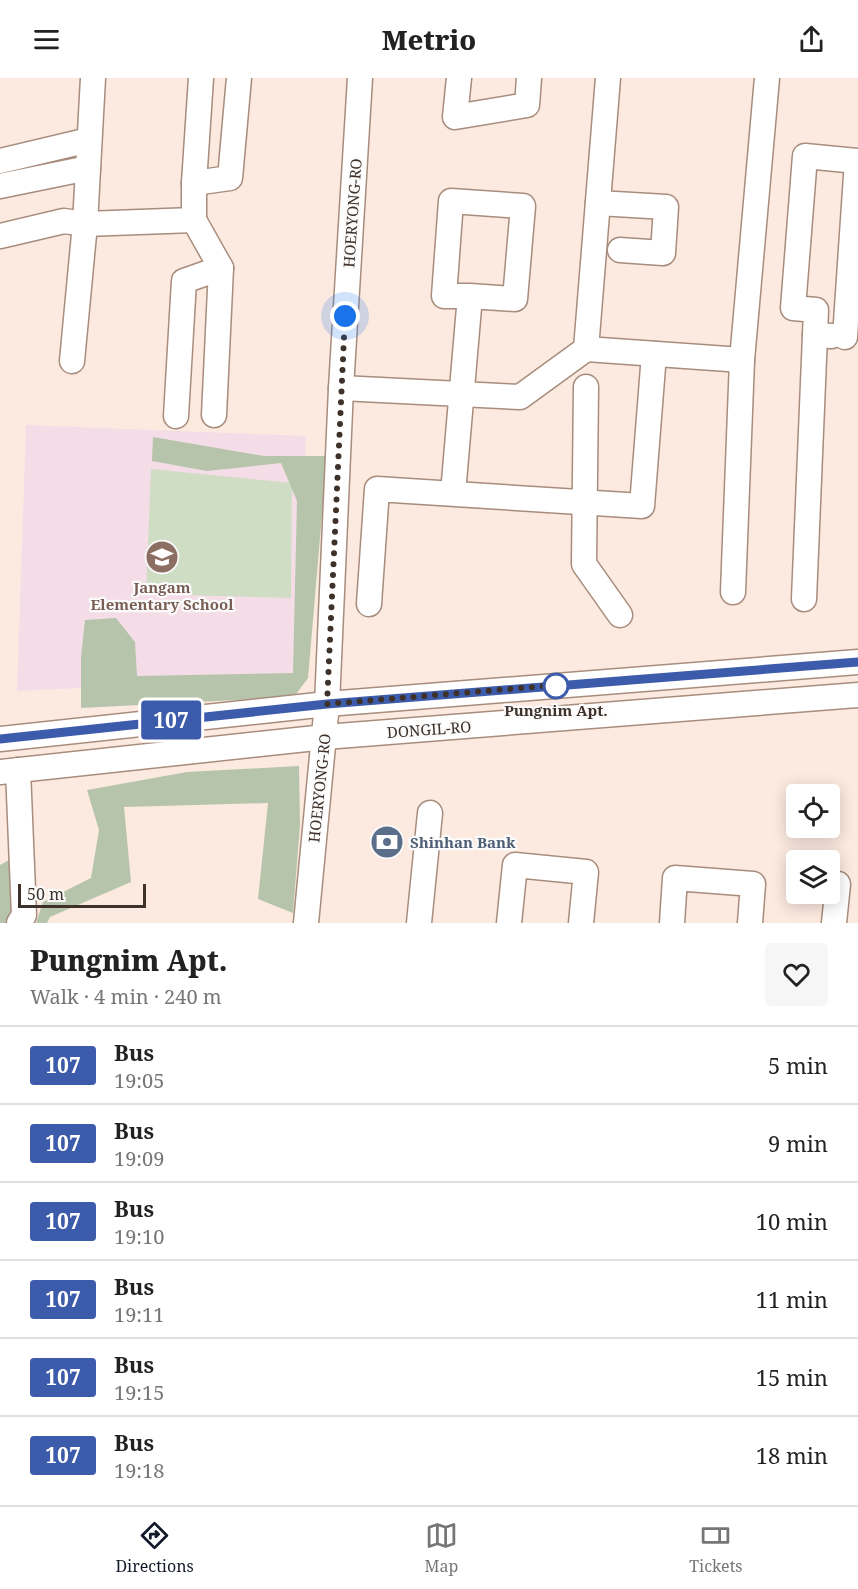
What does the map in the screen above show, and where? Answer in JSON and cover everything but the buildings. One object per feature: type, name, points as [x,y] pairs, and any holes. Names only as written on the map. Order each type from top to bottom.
[{"type":"street","points":[[72,361],[85,224],[93,78]]},
{"type":"street","points":[[201,78],[194,183],[194,220],[221,268],[214,415]]},
{"type":"street","points":[[194,183],[230,178],[239,78]]},
{"type":"street","name":"HOERYONG-RO","points":[[306,923],[325,737],[341,388],[360,78]]},
{"type":"street","points":[[459,78],[455,117],[526,105],[529,78]]},
{"type":"street","points":[[586,350],[608,78]]},
{"type":"street","points":[[733,592],[742,360],[767,78]]},
{"type":"street","points":[[0,161],[89,140]]},
{"type":"street","points":[[804,599],[816,310],[793,308],[805,156],[857,161],[851,337],[815,335]]},
{"type":"street","points":[[0,186],[88,168]]},
{"type":"street","points":[[452,201],[524,206],[515,298],[470,296],[444,296],[452,201]]},
{"type":"street","points":[[598,203],[666,207],[663,253],[620,250]]},
{"type":"street","points":[[0,236],[64,221],[85,224],[194,220]]},
{"type":"street","points":[[176,416],[184,281],[221,268]]},
{"type":"street","points":[[453,494],[470,296]]},
{"type":"street","points":[[341,388],[520,398],[586,350],[742,360]]},
{"type":"street","points":[[369,604],[377,489],[642,506],[654,354]]},
{"type":"street","points":[[586,387],[584,564],[620,615]]},
{"type":"street","points":[[0,739],[327,704],[858,662]]},
{"type":"street","name":"DONGIL-RO","points":[[9,771],[325,737],[858,695]]},
{"type":"street","points":[[9,771],[24,915],[19,923]]},
{"type":"street","points":[[419,923],[430,813]]},
{"type":"street","points":[[509,923],[515,865],[586,872],[581,923]]},
{"type":"street","points":[[672,923],[675,878],[753,884],[750,923]]},
{"type":"street","points":[[834,923],[836,904]]},
{"type":"shaded area","name":"Jangam Elementary School","points":[[26,425],[306,436],[297,678],[17,691]]},
{"type":"green space","points":[[153,437],[264,456],[327,456],[308,678],[294,697],[81,708],[81,657],[85,620],[116,618],[135,642],[137,676],[293,673],[297,501],[281,463],[207,471],[152,461]]},
{"type":"green space","points":[[151,469],[292,483],[291,598],[146,594]]},
{"type":"green space","points":[[299,766],[300,825],[293,913],[258,899],[268,803],[124,807],[131,882],[50,917],[47,923],[36,923],[43,902],[91,878],[99,830],[87,790],[187,772]]},
{"type":"green space","points":[[9,860],[31,915],[26,923],[0,923],[0,865]]},
{"type":"bus line","name":"107","points":[[0,739],[327,704],[858,662]]},
{"type":"place","name":"Jangam Elementary School","points":[[162,557]]},
{"type":"place","name":"Pungnim Apt.","points":[[556,686]]},
{"type":"place","name":"Shinhan Bank","points":[[387,842]]},
{"type":"route","points":[[345,316],[327,704],[558,685],[556,686]]}]
